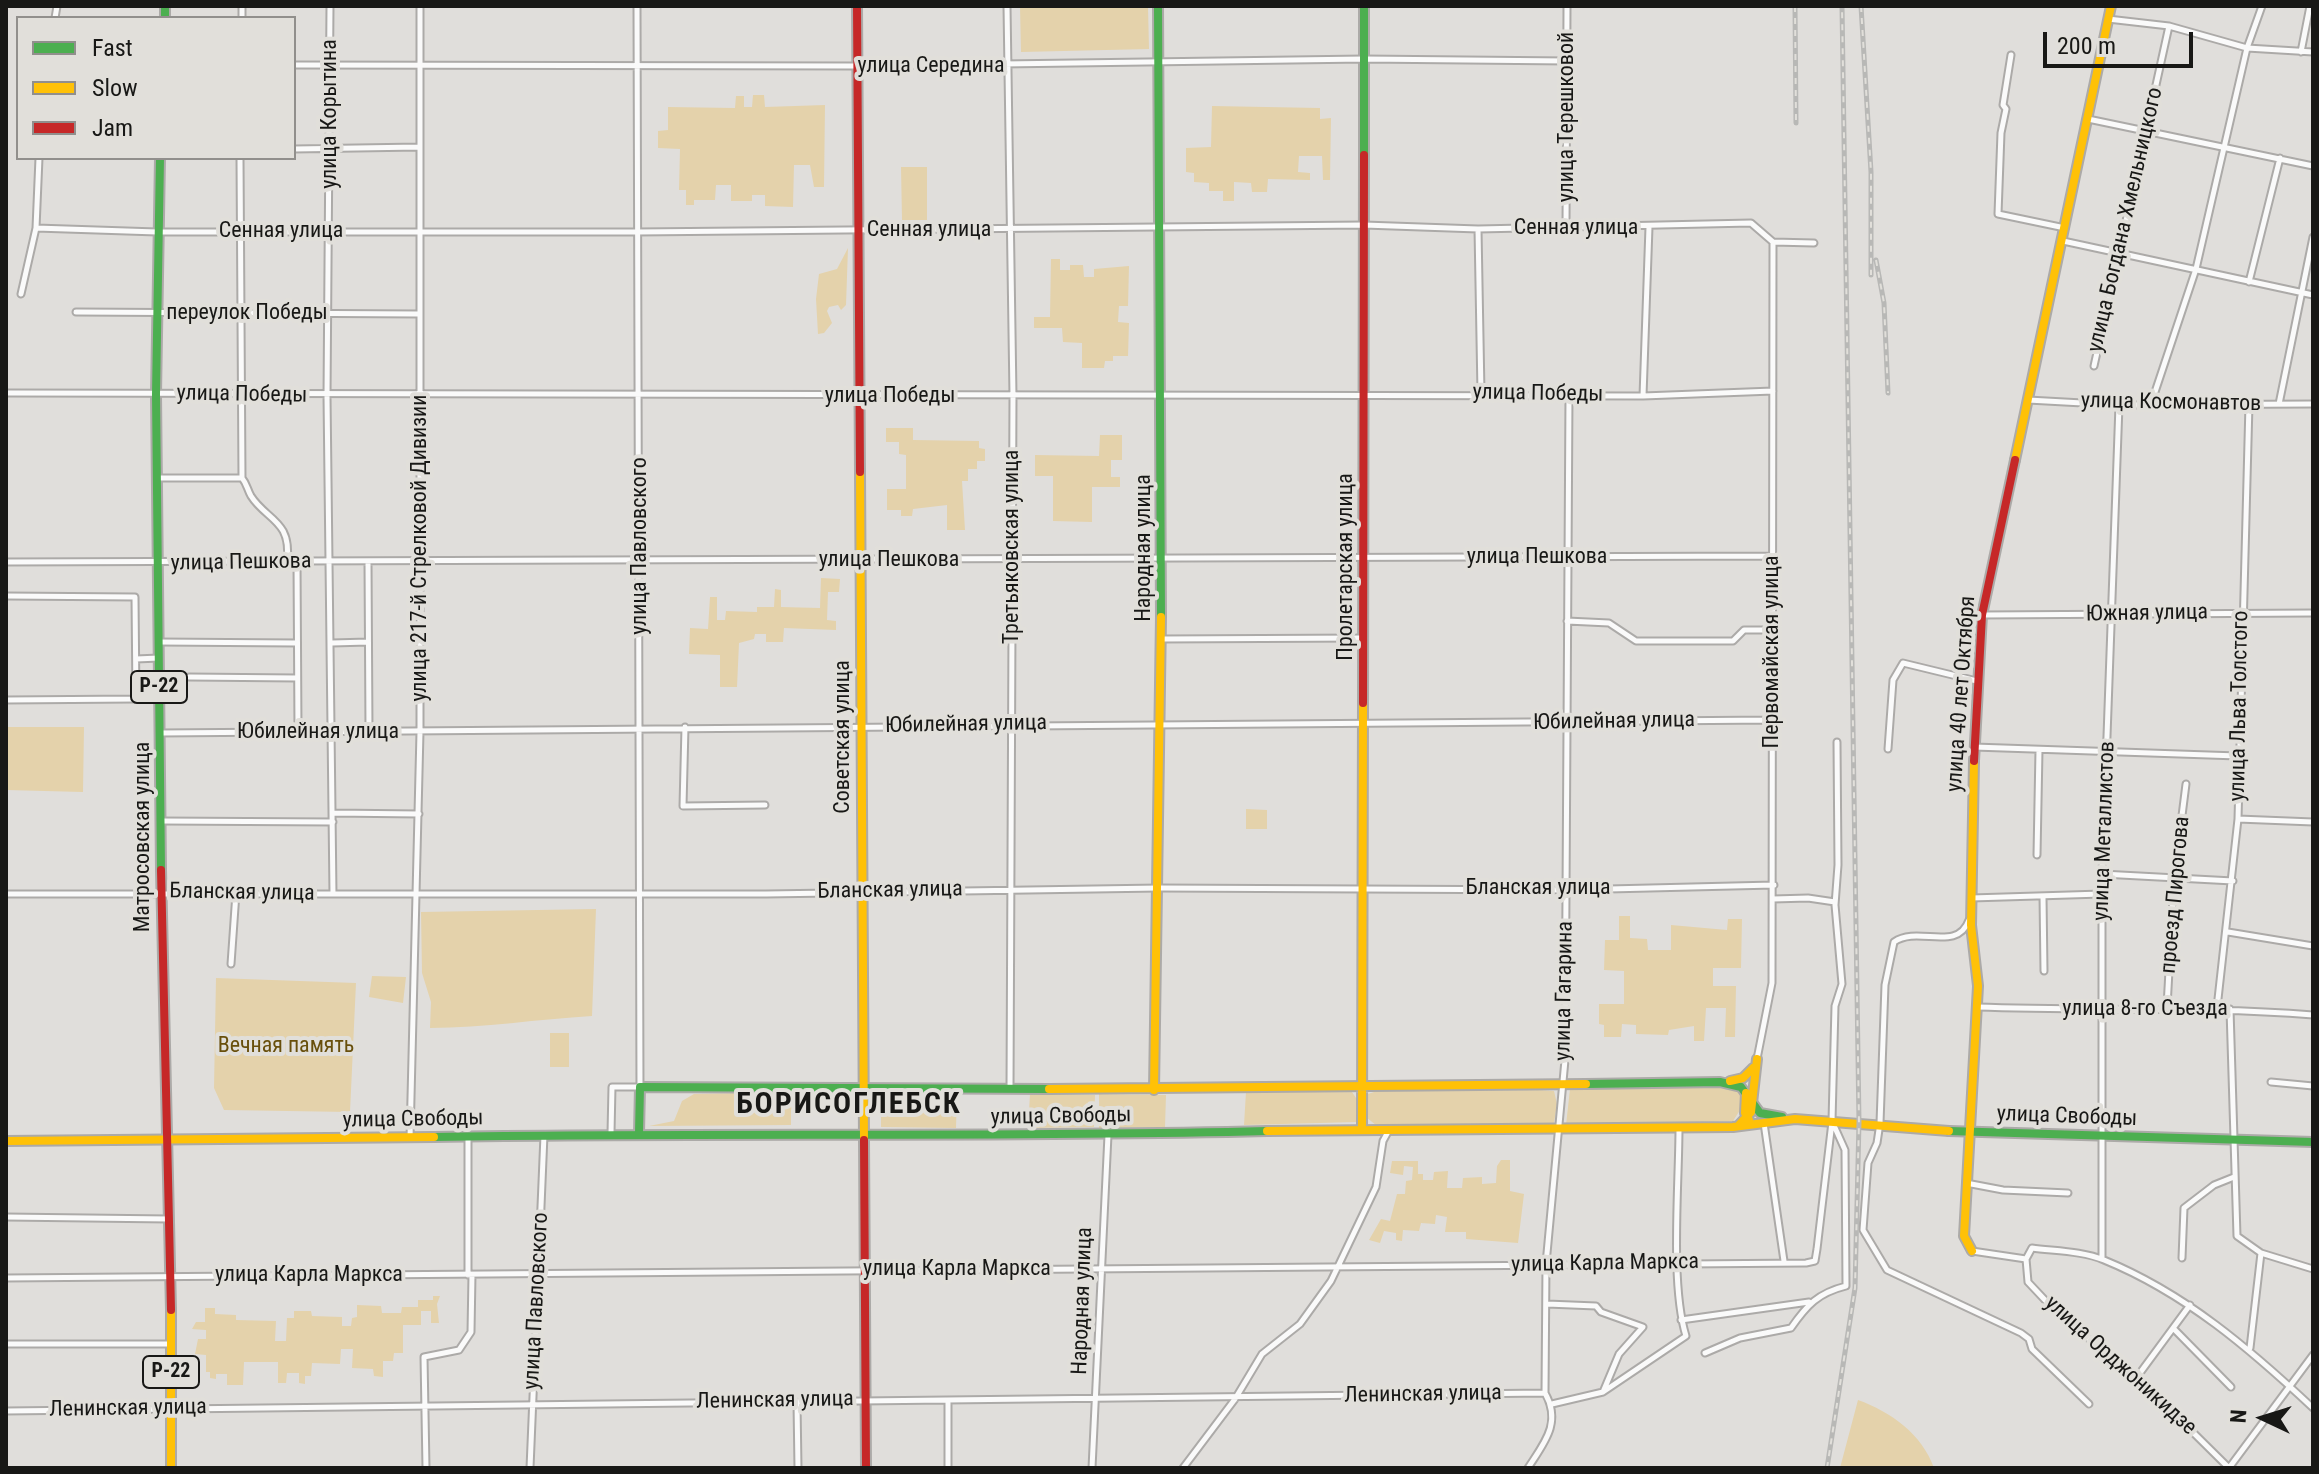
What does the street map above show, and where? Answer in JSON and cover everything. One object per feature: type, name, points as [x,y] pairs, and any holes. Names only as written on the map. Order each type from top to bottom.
[{"type":"main road","name":"Советская улица","points":[[857,6],[866,1468]]},
{"type":"main road","name":"Народная улица","points":[[1154,1090],[1162,559],[1158,6]]},
{"type":"main road","name":"Пролетарская улица","points":[[1364,6],[1362,1088],[1367,1128]]},
{"type":"main road","name":"улица 40 лет Октября","points":[[1972,1251],[1964,1236],[1977,1007],[1971,898],[1974,747],[1982,615],[2111,6]]},
{"type":"main road","name":"Матросовская улица","points":[[160,160],[156,394],[160,892],[171,1276],[171,1468]]},
{"type":"main road","points":[[1720,1082],[1743,1078],[1755,1064]]},
{"type":"main road","points":[[1755,1064],[1746,1093],[1756,1122]]},
{"type":"main road","points":[[1751,1103],[1755,1064]]},
{"type":"main road","name":"улица Свободы","points":[[640,1087],[1154,1090],[1720,1082],[1735,1084],[1746,1093]]},
{"type":"main road","points":[[639,1133],[640,1087]]},
{"type":"main road","points":[[1746,1093],[1756,1122]]},
{"type":"main road","name":"улица Свободы","points":[[1751,1103],[1766,1116],[1820,1121]]},
{"type":"main road","name":"улица Свободы","points":[[6,1141],[410,1139],[611,1133],[1108,1135],[1367,1128],[1679,1128],[1733,1127],[1795,1119],[1968,1132],[2313,1142]]},
{"type":"street","name":"улица Корытина","points":[[330,6],[327,396],[333,894]]},
{"type":"street","name":"улица 217-й Стрелковой Дивизии","points":[[410,1139],[420,732],[420,6]]},
{"type":"street","name":"улица Павловского","points":[[637,6],[640,1087]]},
{"type":"street","name":"Третьяковская улица","points":[[1007,6],[1013,396],[1010,1088]]},
{"type":"street","name":"улица Терешковой","points":[[1566,228],[1567,6]]},
{"type":"street","points":[[2151,404],[2196,269],[2247,48],[2262,6]]},
{"type":"street","points":[[2301,52],[2310,6]]},
{"type":"street","points":[[2108,19],[2169,26],[2247,48],[2313,52]]},
{"type":"street","name":"улица Богдана Хмельницкого","points":[[2094,366],[2169,26]]},
{"type":"street","points":[[2011,55],[2003,105],[2006,109],[2001,133],[1998,214],[2066,228]]},
{"type":"street","name":"улица Середина","points":[[296,65],[638,63],[1009,66],[1364,59],[1568,61]]},
{"type":"street","points":[[2088,119],[2313,166]]},
{"type":"street","points":[[296,149],[419,147]]},
{"type":"street","points":[[2249,282],[2280,158]]},
{"type":"street","points":[[21,294],[36,228],[39,160]]},
{"type":"street","points":[[240,160],[242,478],[251,496],[275,517],[289,545],[287,561]]},
{"type":"street","name":"Сенная улица","points":[[36,228],[157,232],[637,232],[1364,225],[1478,229],[1751,223],[1773,242],[1814,243]]},
{"type":"street","points":[[1643,396],[1649,227]]},
{"type":"street","points":[[1478,229],[1481,393]]},
{"type":"street","points":[[2279,404],[2313,237]]},
{"type":"street","points":[[2063,241],[2313,295]]},
{"type":"street","name":"Первомайская улица","points":[[1755,1064],[1772,983],[1773,242]]},
{"type":"street","name":"переулок Победы","points":[[76,312],[419,314]]},
{"type":"street","name":"улица Победы","points":[[6,393],[1013,396],[1481,393],[1643,396],[1773,391]]},
{"type":"street","name":"улица Гагарина","points":[[1545,1393],[1546,1264],[1563,1085],[1569,395]]},
{"type":"street","name":"улица Космонавтов","points":[[2028,400],[2119,405],[2313,404]]},
{"type":"street","name":"улица Льва Толстого","points":[[2217,1008],[2228,932],[2238,819],[2249,404]]},
{"type":"street","name":"улица Металлистов","points":[[2102,1258],[2102,874],[2119,405]]},
{"type":"street","points":[[157,478],[242,478]]},
{"type":"street","name":"улица Пешкова","points":[[6,562],[159,564],[1772,556]]},
{"type":"street","points":[[297,561],[298,730]]},
{"type":"street","points":[[368,561],[369,731]]},
{"type":"street","points":[[6,596],[135,597],[136,659],[136,699],[6,700]]},
{"type":"street","name":"Южная улица","points":[[1982,615],[2313,613]]},
{"type":"street","points":[[1566,621],[1609,623],[1636,641],[1733,641],[1744,630],[1771,630]]},
{"type":"street","points":[[1161,639],[1364,638]]},
{"type":"street","points":[[158,642],[297,643]]},
{"type":"street","points":[[332,643],[368,642]]},
{"type":"street","points":[[136,659],[159,658]]},
{"type":"street","points":[[1888,749],[1893,680],[1903,663],[1977,681]]},
{"type":"street","points":[[189,677],[297,678]]},
{"type":"street","name":"Юбилейная улица","points":[[160,733],[1773,720]]},
{"type":"street","points":[[685,727],[683,806],[765,805]]},
{"type":"street","points":[[1705,1353],[1740,1338],[1791,1328],[1809,1302],[1828,1290],[1846,1286],[1845,1150],[1832,1121],[1835,1006],[1842,984],[1835,902],[1837,742]]},
{"type":"street","points":[[1974,747],[2238,756]]},
{"type":"street","points":[[2037,855],[2039,750]]},
{"type":"street","name":"проезд Пирогова","points":[[2167,1007],[2174,879],[2186,784]]},
{"type":"street","points":[[333,813],[419,814]]},
{"type":"street","points":[[2238,819],[2313,822]]},
{"type":"street","points":[[160,821],[333,822]]},
{"type":"street","points":[[2102,874],[2233,881]]},
{"type":"street","name":"Бланская улица","points":[[6,894],[1159,888],[1567,890],[1774,885]]},
{"type":"street","points":[[231,964],[236,893]]},
{"type":"street","points":[[1971,898],[2102,894]]},
{"type":"street","points":[[2043,896],[2044,971]]},
{"type":"street","points":[[1773,899],[1808,898],[1835,902]]},
{"type":"street","points":[[1971,911],[1963,932],[1954,938],[1909,935],[1894,942],[1885,985],[1880,1123],[1877,1143],[1868,1163],[1863,1230],[1887,1270],[2021,1333],[2029,1339],[2032,1349],[2089,1404]]},
{"type":"street","points":[[1963,932],[1973,941]]},
{"type":"street","points":[[2228,932],[2313,946]]},
{"type":"street","name":"улица 8-го Съезда","points":[[1977,1007],[2103,1011],[2217,1008],[2313,1015]]},
{"type":"street","points":[[2230,1009],[2237,1236],[2261,1253],[2313,1269]]},
{"type":"street","points":[[2271,1082],[2313,1086]]},
{"type":"street","points":[[611,1133],[612,1087],[640,1087]]},
{"type":"street","name":"улица Карла Маркса","points":[[6,1278],[1815,1261],[1832,1121]]},
{"type":"street","points":[[1756,1122],[1784,1261]]},
{"type":"street","points":[[1367,1128],[1381,1140],[1383,1152]]},
{"type":"street","points":[[1552,1404],[1603,1392],[1686,1336],[1681,1320],[1679,1264],[1679,1128]]},
{"type":"street","points":[[1183,1468],[1235,1399],[1262,1354],[1300,1324],[1331,1281],[1376,1187],[1389,1130]]},
{"type":"street","name":"улица Павловского","points":[[530,1468],[544,1135]]},
{"type":"street","name":"Народная улица","points":[[1092,1468],[1108,1135]]},
{"type":"street","points":[[426,1468],[424,1357],[459,1350],[471,1332],[468,1137]]},
{"type":"street","points":[[2182,1258],[2184,1208],[2214,1185],[2234,1177]]},
{"type":"street","points":[[1966,1183],[2003,1190],[2068,1193]]},
{"type":"street","points":[[6,1217],[79,1215],[169,1220]]},
{"type":"street","points":[[1972,1251],[2026,1259],[2032,1248],[2102,1258],[2190,1305],[2250,1349],[2313,1408]]},
{"type":"street","points":[[2250,1349],[2261,1253]]},
{"type":"street","name":"улица Орджоникидзе","points":[[2026,1259],[2028,1282],[2060,1316],[2137,1377],[2229,1467]]},
{"type":"street","points":[[1681,1320],[1809,1302]]},
{"type":"street","points":[[1547,1304],[1596,1306],[1601,1312],[1643,1327],[1619,1354],[1603,1392]]},
{"type":"street","points":[[2137,1377],[2190,1305]]},
{"type":"street","points":[[2173,1328],[2231,1387]]},
{"type":"street","points":[[6,1344],[171,1344]]},
{"type":"street","points":[[2229,1467],[2288,1385],[2313,1356]]},
{"type":"street","points":[[1528,1468],[1553,1425],[1552,1404],[1545,1393]]},
{"type":"street","name":"Ленинская улица","points":[[6,1411],[427,1409],[533,1403],[1235,1399],[1545,1393]]},
{"type":"street","points":[[948,1400],[948,1468]]},
{"type":"street","points":[[797,1403],[798,1468]]},
{"type":"green space","points":[[1020,6],[1148,6],[1149,49],[1021,52]]},
{"type":"green space","points":[[753,95],[764,95],[765,107],[825,105],[824,187],[814,187],[810,165],[794,165],[793,207],[765,206],[765,195],[752,195],[752,201],[731,201],[731,185],[716,185],[715,200],[694,200],[694,205],[686,205],[686,190],[679,190],[680,149],[658,148],[658,131],[668,130],[668,107],[735,108],[736,96],[744,96],[744,107],[752,107]]},
{"type":"green space","points":[[1212,106],[1320,108],[1320,119],[1331,118],[1330,180],[1323,180],[1322,156],[1299,156],[1298,172],[1310,173],[1310,180],[1268,179],[1267,192],[1252,192],[1251,183],[1234,182],[1234,201],[1223,201],[1223,191],[1209,191],[1209,183],[1194,182],[1194,173],[1186,172],[1186,148],[1211,147]]},
{"type":"green space","points":[[901,167],[927,167],[927,220],[902,220]]},
{"type":"green space","points":[[848,248],[846,305],[841,310],[838,305],[829,307],[827,311],[832,323],[824,333],[818,334],[816,299],[819,274],[837,269]]},
{"type":"green space","points":[[1051,259],[1060,259],[1060,270],[1070,270],[1070,265],[1083,265],[1084,277],[1094,277],[1094,269],[1129,266],[1128,306],[1119,306],[1118,322],[1129,323],[1128,356],[1113,356],[1113,361],[1105,361],[1104,368],[1082,368],[1082,343],[1063,342],[1062,328],[1034,328],[1034,317],[1050,317]]},
{"type":"green space","points":[[886,428],[913,428],[913,440],[979,441],[979,448],[985,449],[985,461],[977,461],[977,469],[968,469],[968,481],[962,481],[965,530],[947,530],[947,505],[913,509],[912,516],[901,516],[901,510],[887,510],[887,489],[906,489],[906,455],[899,454],[899,442],[886,442]]},
{"type":"green space","points":[[1100,435],[1122,435],[1122,460],[1111,460],[1111,477],[1120,477],[1120,487],[1092,487],[1092,522],[1053,521],[1053,476],[1035,476],[1035,455],[1099,456]]},
{"type":"green space","points":[[821,578],[840,579],[839,592],[828,592],[827,620],[836,621],[836,630],[784,628],[783,642],[766,642],[766,634],[755,634],[754,639],[739,643],[737,687],[720,687],[720,655],[689,654],[690,628],[708,629],[710,597],[717,597],[717,620],[725,620],[726,611],[757,612],[757,607],[774,607],[775,589],[781,590],[781,607],[820,608]]},
{"type":"green space","points":[[6,727],[84,727],[83,792],[6,790]]},
{"type":"green space","points":[[1246,809],[1267,810],[1267,829],[1246,829]]},
{"type":"green space","points":[[596,909],[592,1016],[430,1028],[431,1002],[422,973],[421,912]]},
{"type":"green space","points":[[1619,916],[1630,916],[1630,938],[1647,939],[1648,950],[1671,950],[1671,925],[1727,930],[1728,919],[1742,919],[1741,968],[1713,968],[1713,986],[1736,986],[1735,1037],[1725,1037],[1726,1008],[1706,1008],[1704,1041],[1694,1041],[1694,1026],[1669,1030],[1668,1035],[1636,1034],[1636,1025],[1622,1024],[1621,1037],[1604,1037],[1604,1025],[1599,1024],[1599,1004],[1624,1004],[1624,971],[1604,970],[1605,940],[1619,940]]},
{"type":"green space","points":[[372,976],[406,977],[403,1003],[369,997]]},
{"type":"green space","name":"Вечная память","points":[[216,978],[356,983],[350,1112],[224,1110],[214,1088]]},
{"type":"green space","points":[[550,1033],[569,1033],[569,1067],[550,1067]]},
{"type":"green space","points":[[1730,1085],[1742,1092],[1742,1107],[1733,1121],[1566,1125],[1570,1089]]},
{"type":"green space","points":[[1377,1091],[1554,1091],[1557,1104],[1554,1123],[1376,1125],[1367,1118],[1368,1094]]},
{"type":"green space","points":[[789,1092],[794,1096],[795,1105],[791,1110],[791,1125],[649,1126],[674,1121],[682,1101],[694,1094]]},
{"type":"green space","points":[[881,1092],[957,1093],[956,1128],[881,1127]]},
{"type":"green space","points":[[1246,1092],[1352,1092],[1358,1101],[1357,1122],[1244,1125]]},
{"type":"green space","points":[[1030,1094],[1095,1095],[1094,1127],[1028,1128]]},
{"type":"green space","points":[[1099,1094],[1166,1095],[1165,1127],[1099,1128]]},
{"type":"green space","points":[[1501,1160],[1510,1160],[1510,1191],[1524,1194],[1518,1243],[1466,1239],[1466,1232],[1445,1232],[1447,1217],[1436,1215],[1435,1224],[1421,1223],[1419,1231],[1403,1230],[1402,1241],[1396,1240],[1396,1233],[1384,1231],[1380,1243],[1369,1240],[1381,1219],[1390,1221],[1397,1194],[1405,1194],[1406,1181],[1412,1180],[1413,1167],[1404,1166],[1403,1175],[1390,1173],[1392,1161],[1418,1161],[1418,1174],[1423,1174],[1423,1180],[1433,1180],[1434,1172],[1448,1171],[1447,1188],[1462,1188],[1463,1178],[1482,1177],[1482,1184],[1496,1183],[1497,1166]]},
{"type":"green space","points":[[433,1296],[440,1296],[437,1304],[439,1323],[431,1323],[431,1311],[421,1311],[421,1325],[403,1325],[403,1353],[394,1353],[393,1361],[383,1361],[383,1377],[374,1376],[373,1369],[352,1368],[353,1349],[341,1349],[340,1364],[312,1363],[311,1376],[305,1376],[305,1384],[299,1383],[299,1373],[287,1373],[286,1383],[278,1383],[278,1362],[244,1362],[243,1385],[227,1385],[227,1374],[216,1374],[216,1379],[210,1378],[210,1372],[206,1372],[206,1355],[195,1354],[198,1339],[206,1339],[206,1330],[192,1329],[196,1322],[205,1322],[205,1308],[215,1308],[215,1314],[236,1315],[236,1320],[276,1321],[275,1341],[286,1341],[287,1318],[294,1318],[294,1311],[311,1311],[312,1316],[342,1317],[342,1326],[351,1326],[352,1318],[357,1317],[357,1305],[381,1306],[382,1313],[401,1313],[402,1307],[418,1307],[418,1300],[433,1300]]},
{"type":"green space","points":[[1858,1400],[1904,1426],[1922,1445],[1934,1468],[1840,1468]]},
{"type":"railway","points":[[1795,6],[1796,123]]},
{"type":"railway","points":[[1827,1468],[1855,1288],[1859,1122],[1842,6]]},
{"type":"railway","points":[[1861,6],[1871,172],[1871,275]]},
{"type":"railway","points":[[1876,260],[1884,303],[1888,393]]},
{"type":"traffic: fast","points":[[165,6],[165,16]]},
{"type":"traffic: fast","points":[[1158,6],[1161,617]]},
{"type":"traffic: fast","points":[[1364,6],[1364,155]]},
{"type":"traffic: fast","points":[[160,160],[156,394],[161,870]]},
{"type":"traffic: fast","points":[[1586,1084],[1720,1082],[1741,1087],[1760,1113],[1782,1117]]},
{"type":"traffic: fast","points":[[639,1133],[640,1087],[1049,1089]]},
{"type":"traffic: fast","points":[[434,1137],[1267,1131]]},
{"type":"traffic: fast","points":[[1949,1131],[2313,1142]]},
{"type":"traffic: slow","points":[[2015,460],[2111,6]]},
{"type":"traffic: slow","points":[[860,472],[864,1140]]},
{"type":"traffic: slow","points":[[1154,1090],[1161,617]]},
{"type":"traffic: slow","points":[[1362,1128],[1363,703]]},
{"type":"traffic: slow","points":[[1972,1251],[1964,1236],[1978,986],[1971,925],[1974,761]]},
{"type":"traffic: slow","points":[[1739,1125],[1751,1112],[1757,1059]]},
{"type":"traffic: slow","points":[[1730,1081],[1743,1078],[1753,1068]]},
{"type":"traffic: slow","points":[[1049,1089],[1586,1084]]},
{"type":"traffic: slow","points":[[1746,1093],[1745,1113],[1749,1120]]},
{"type":"traffic: slow","points":[[1267,1131],[1733,1127],[1795,1119],[1949,1131]]},
{"type":"traffic: slow","points":[[6,1141],[434,1137]]},
{"type":"traffic: slow","points":[[171,1310],[171,1468]]},
{"type":"traffic: jam","points":[[857,6],[860,472]]},
{"type":"traffic: jam","points":[[1363,703],[1364,155]]},
{"type":"traffic: jam","points":[[1974,761],[1982,615],[2015,460]]},
{"type":"traffic: jam","points":[[161,870],[171,1310]]},
{"type":"traffic: jam","points":[[864,1140],[866,1468]]},
{"type":"district","name":"БОРИСОГЛЕБСК","points":[[849,1105]]}]
